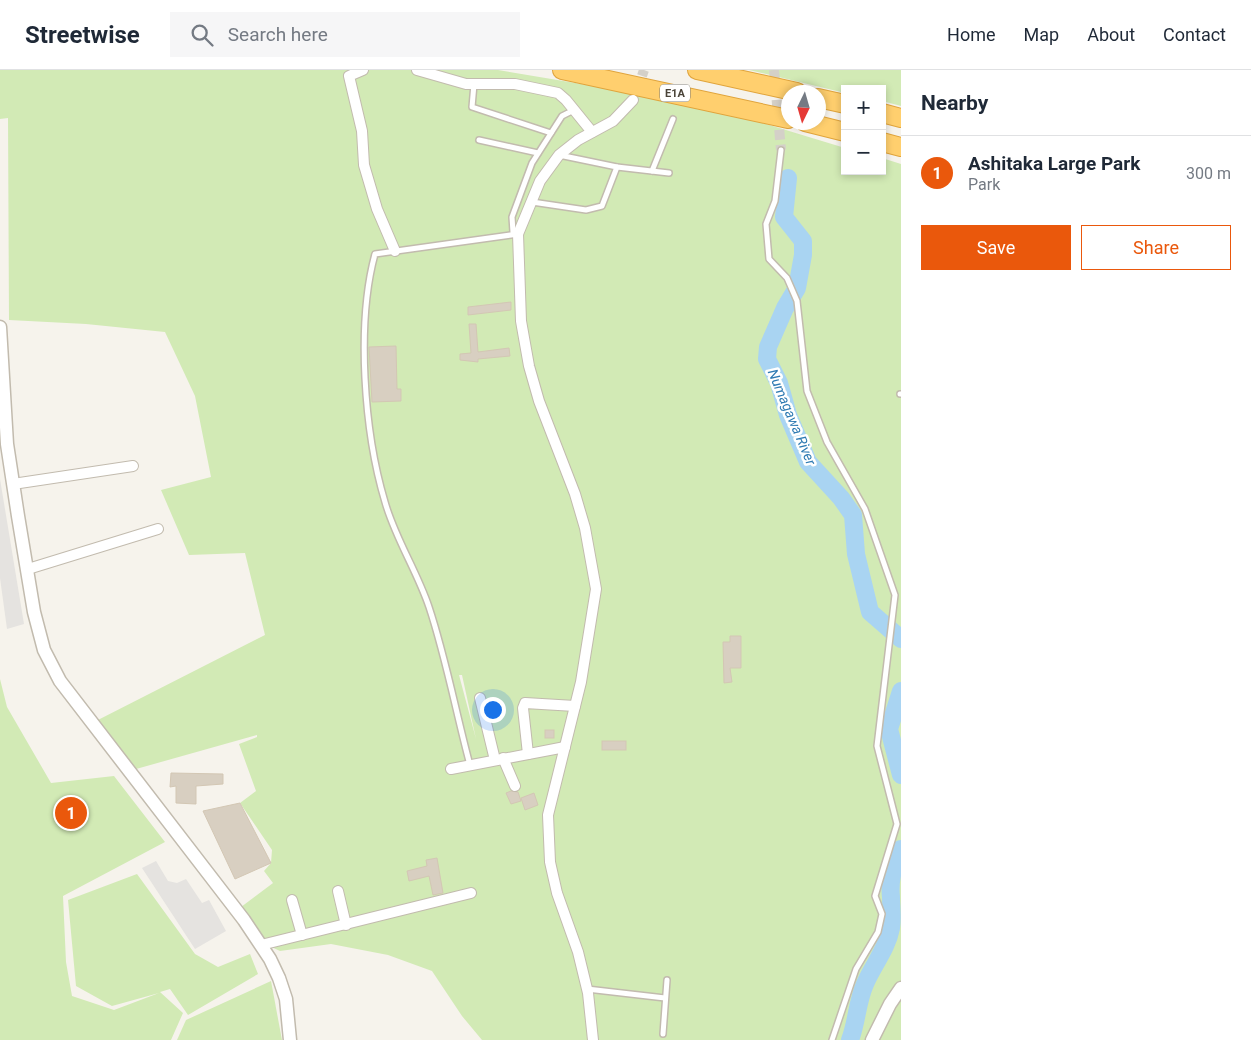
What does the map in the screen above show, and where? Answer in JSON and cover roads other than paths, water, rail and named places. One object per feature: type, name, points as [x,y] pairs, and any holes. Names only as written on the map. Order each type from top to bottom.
[{"type":"highway","name":"E1A","points":[[562,70],[781,117]]},
{"type":"highway","name":"E1A","points":[[697,70],[781,88]]},
{"type":"highway","points":[[826,100],[841,103]]},
{"type":"highway","points":[[886,114],[901,118]]},
{"type":"highway","points":[[826,127],[841,131]]},
{"type":"highway","points":[[886,143],[901,147]]},
{"type":"street","points":[[363,70],[349,76],[362,131],[364,166],[376,209],[395,251]]},
{"type":"street","points":[[416,70],[456,82],[515,84],[558,93],[576,110],[592,132]]},
{"type":"street","points":[[593,1040],[587,990],[578,952],[557,893],[550,855],[548,815],[581,682],[596,589],[585,528],[575,494],[539,401],[529,366],[521,321],[518,234],[540,181],[559,155],[592,132],[613,121],[633,100]]},
{"type":"street","points":[[0,327],[4,444],[13,484],[34,612],[44,650],[60,681],[244,920],[261,945],[279,978],[286,999],[290,1040]]},
{"type":"street","points":[[13,484],[134,466]]},
{"type":"street","points":[[28,569],[158,529]]},
{"type":"street","points":[[480,698],[499,759],[515,786]]},
{"type":"street","points":[[528,754],[523,708],[525,703],[574,706]]},
{"type":"street","points":[[451,768],[565,746]]},
{"type":"street","points":[[338,891],[346,925]]},
{"type":"street","points":[[261,945],[471,893]]},
{"type":"street","points":[[292,900],[302,936]]},
{"type":"street","points":[[872,1040],[890,1004],[901,988]]},
{"type":"lane","points":[[474,84],[472,107],[551,133]]},
{"type":"lane","points":[[518,234],[513,232],[512,217],[532,163],[562,116],[576,110]]},
{"type":"lane","points":[[652,171],[673,119]]},
{"type":"lane","points":[[479,140],[538,153]]},
{"type":"lane","points":[[782,150],[775,202],[766,224],[769,258],[788,278],[797,301],[807,391],[827,442],[865,509],[895,595],[876,746],[897,824],[875,896],[882,914],[878,932],[856,969],[832,1040]]},
{"type":"lane","points":[[559,155],[616,167],[669,173]]},
{"type":"lane","points":[[532,202],[586,210],[602,206],[616,167]]},
{"type":"lane","points":[[470,765],[429,606],[385,503],[374,450],[365,390],[365,329],[375,254],[518,234]]},
{"type":"lane","points":[[663,1034],[666,980]]},
{"type":"lane","points":[[587,990],[665,998]]},
{"type":"waterway","name":"Numagawa River","points":[[788,178],[784,217],[803,241],[803,255],[797,288],[785,308],[768,347],[767,359],[779,383],[788,415],[808,462],[841,498],[853,515],[856,554],[870,612],[901,639]]},
{"type":"waterway","name":"Numagawa River","points":[[901,691],[889,729],[901,775]]},
{"type":"waterway","name":"Numagawa River","points":[[850,1040],[862,991],[889,936],[892,920],[891,878],[901,849]]},
{"type":"tunnel","points":[[637,90],[644,70]]},
{"type":"tunnel","points":[[774,70],[781,150]]},
{"type":"place","name":"Ashitaka Large Park","points":[[71,813]]}]
